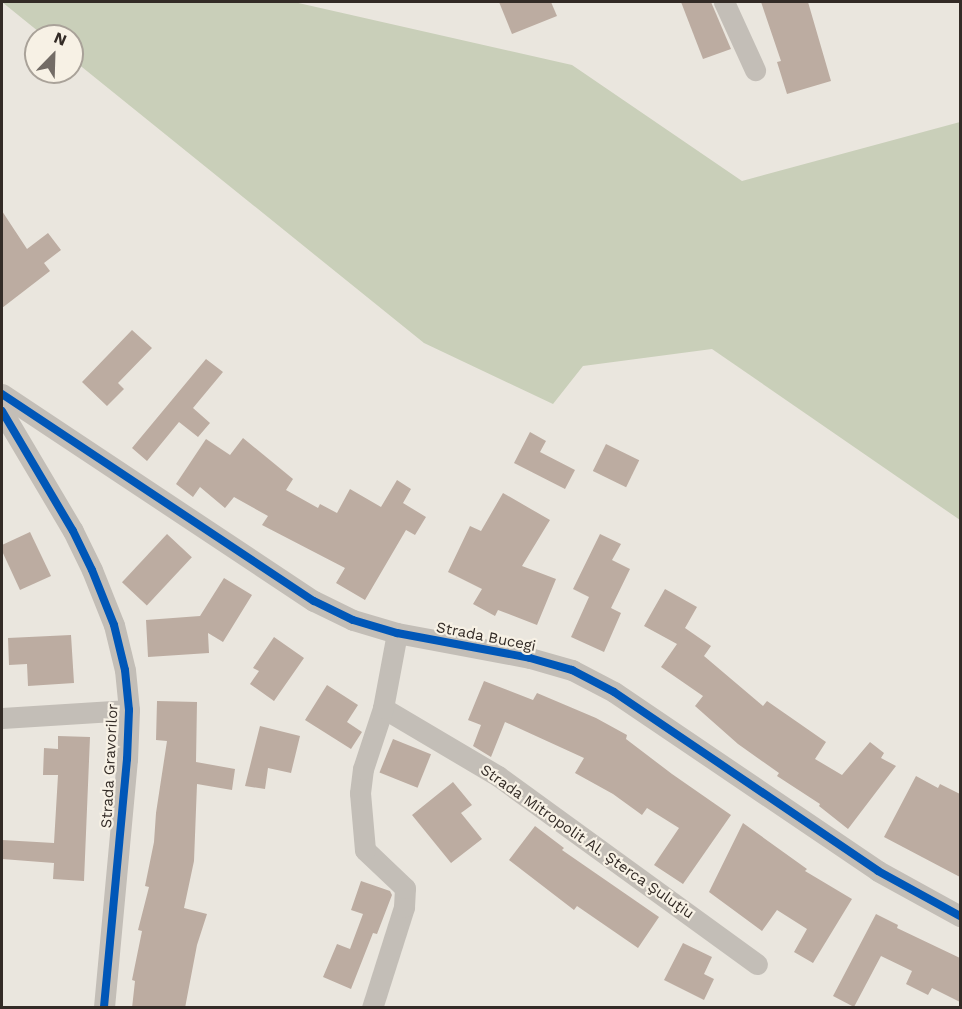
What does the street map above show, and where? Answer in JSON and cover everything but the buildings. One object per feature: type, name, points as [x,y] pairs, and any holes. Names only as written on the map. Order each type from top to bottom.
[{"type":"street","points":[[724,2],[755,70]]},
{"type":"street","name":"Strada Bucegi","points":[[2,394],[315,601],[353,620],[397,633],[530,658],[572,670],[614,692],[878,871],[960,915]]},
{"type":"street","name":"Strada Gravorilor","points":[[2,411],[73,531],[92,570],[114,625],[125,670],[129,710],[127,759],[104,1008]]},
{"type":"street","points":[[372,1008],[404,907],[405,888],[365,850],[360,793],[363,769],[383,708],[397,633]]},
{"type":"street","name":"Strada Mitropolit Al. Şterca Şuluţiu","points":[[383,708],[498,776],[757,964]]},
{"type":"street","points":[[2,718],[129,710]]},
{"type":"green space","points":[[2,2],[294,2],[572,65],[742,181],[960,122],[960,520],[712,349],[583,366],[553,404],[424,343],[84,69],[84,24],[29,24]]},
{"type":"cycle path","points":[[2,394],[314,601],[353,620],[397,633],[530,658],[572,670],[614,692],[878,871],[960,916]]},
{"type":"cycle path","points":[[2,411],[73,531],[92,570],[114,625],[125,670],[129,710],[127,759],[104,1008]]}]
